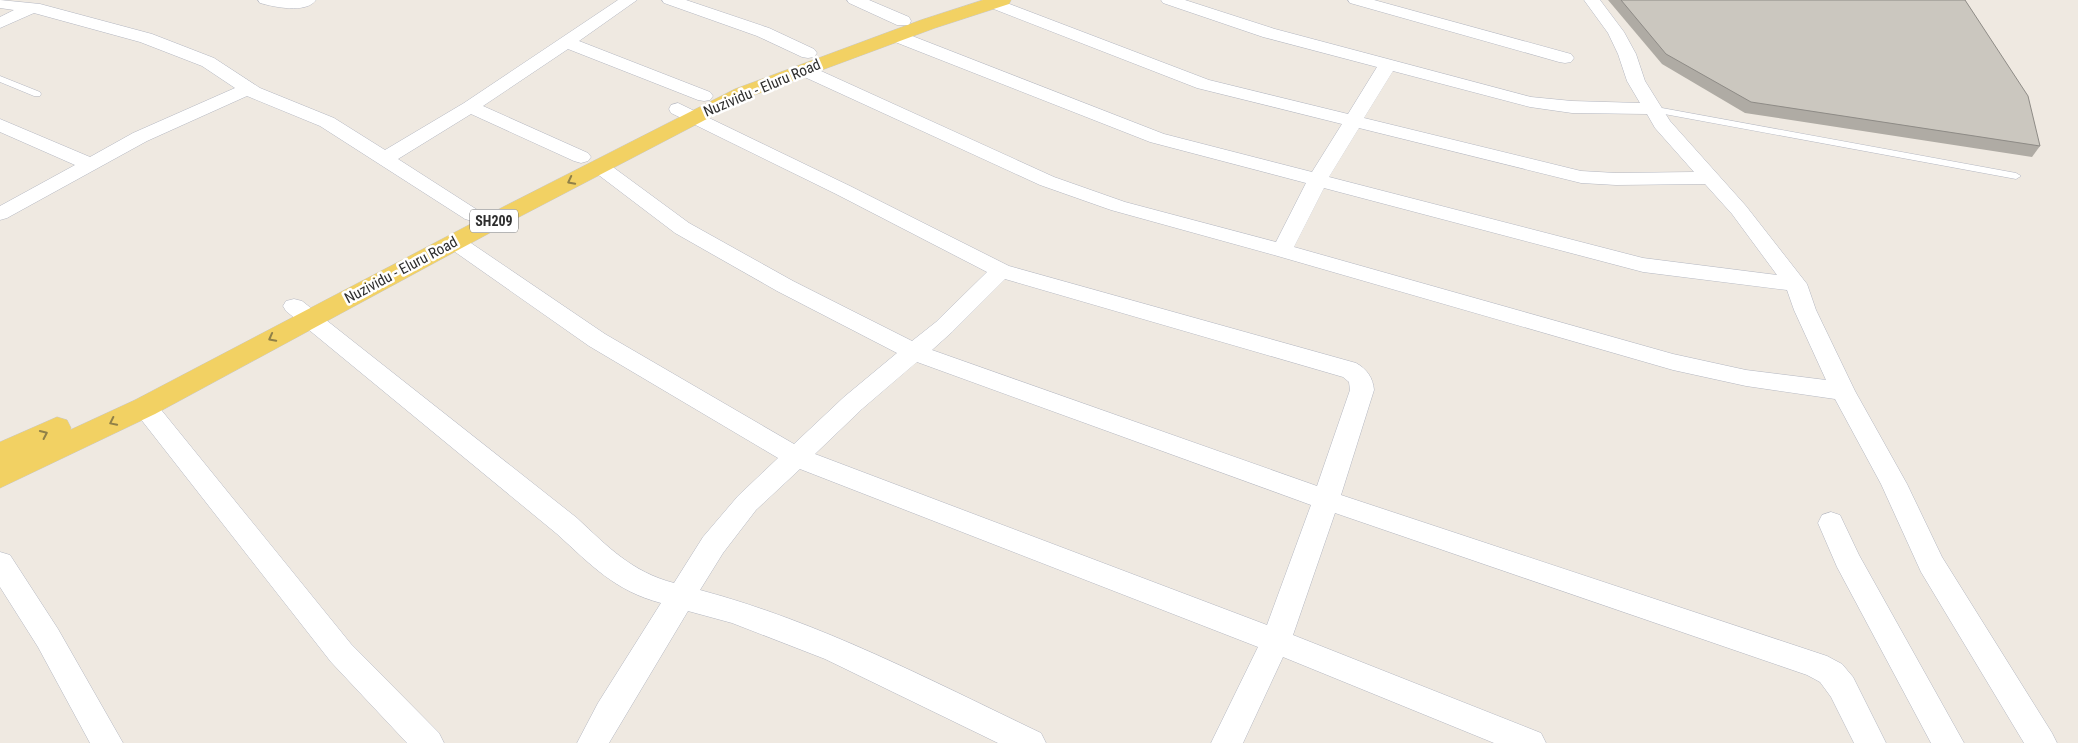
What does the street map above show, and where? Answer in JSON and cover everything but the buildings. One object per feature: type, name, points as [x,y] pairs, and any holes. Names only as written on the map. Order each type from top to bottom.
[{"type":"main road","name":"Nuzividu - Eluru Road","points":[[0,455],[301,312],[455,242],[590,162],[692,107],[766,83],[806,61],[899,28],[966,0]]},
{"type":"main road","name":"Nuzividu - Eluru Road","points":[[899,28],[997,2]]},
{"type":"main road","name":"Nuzividu - Eluru Road","points":[[0,476],[145,407],[301,312],[472,215],[590,162]]},
{"type":"street","points":[[0,23],[50,0]]},
{"type":"street","points":[[266,0],[282,4],[294,4],[308,0]]},
{"type":"street","points":[[384,159],[470,107],[629,0]]},
{"type":"street","points":[[670,0],[763,32],[806,61],[1047,181],[1118,206],[1282,250],[1673,362],[1746,378],[1843,391]]},
{"type":"street","points":[[855,0],[899,28],[1157,138],[1643,265],[1796,284]]},
{"type":"street","points":[[1169,0],[1269,33],[1530,102],[1572,107],[1651,109]]},
{"type":"street","points":[[1356,0],[1565,58]]},
{"type":"street","points":[[1592,0],[1616,32],[1627,54],[1636,81],[1651,109],[1670,136],[1745,216],[1796,284],[1804,310],[1843,391],[1894,484],[1931,564],[2041,743]]},
{"type":"street","points":[[997,2],[1203,84],[1581,177],[1616,179],[1709,178]]},
{"type":"street","points":[[0,3],[32,8],[146,38],[208,62],[249,88],[327,122],[472,215]]},
{"type":"street","points":[[565,42],[692,107],[843,190],[1002,271],[1330,364],[1357,374],[1362,380],[1362,390],[1326,500],[1276,641],[1227,743]]},
{"type":"street","points":[[1282,250],[1318,179],[1352,120],[1388,64]]},
{"type":"street","points":[[0,214],[90,164],[166,125],[249,88]]},
{"type":"street","points":[[470,107],[590,162],[682,228],[785,286],[914,352],[1326,500],[1816,665],[1832,673],[1842,687],[1870,743]]},
{"type":"street","points":[[0,125],[90,164]]},
{"type":"street","points":[[455,242],[597,340],[796,457],[1276,641],[1530,743]]},
{"type":"street","points":[[593,743],[713,545],[742,510],[853,403],[944,327],[1002,271]]},
{"type":"street","points":[[301,312],[567,526],[607,563],[645,587],[682,595],[733,611],[835,650],[1030,743]]},
{"type":"street","points":[[145,407],[342,653],[428,743]]},
{"type":"street","points":[[1831,523],[1847,559],[1948,743]]},
{"type":"street","points":[[0,563],[48,638],[107,743]]},
{"type":"lane","points":[[0,79],[37,94]]},
{"type":"lane","points":[[1651,109],[2016,176]]}]
